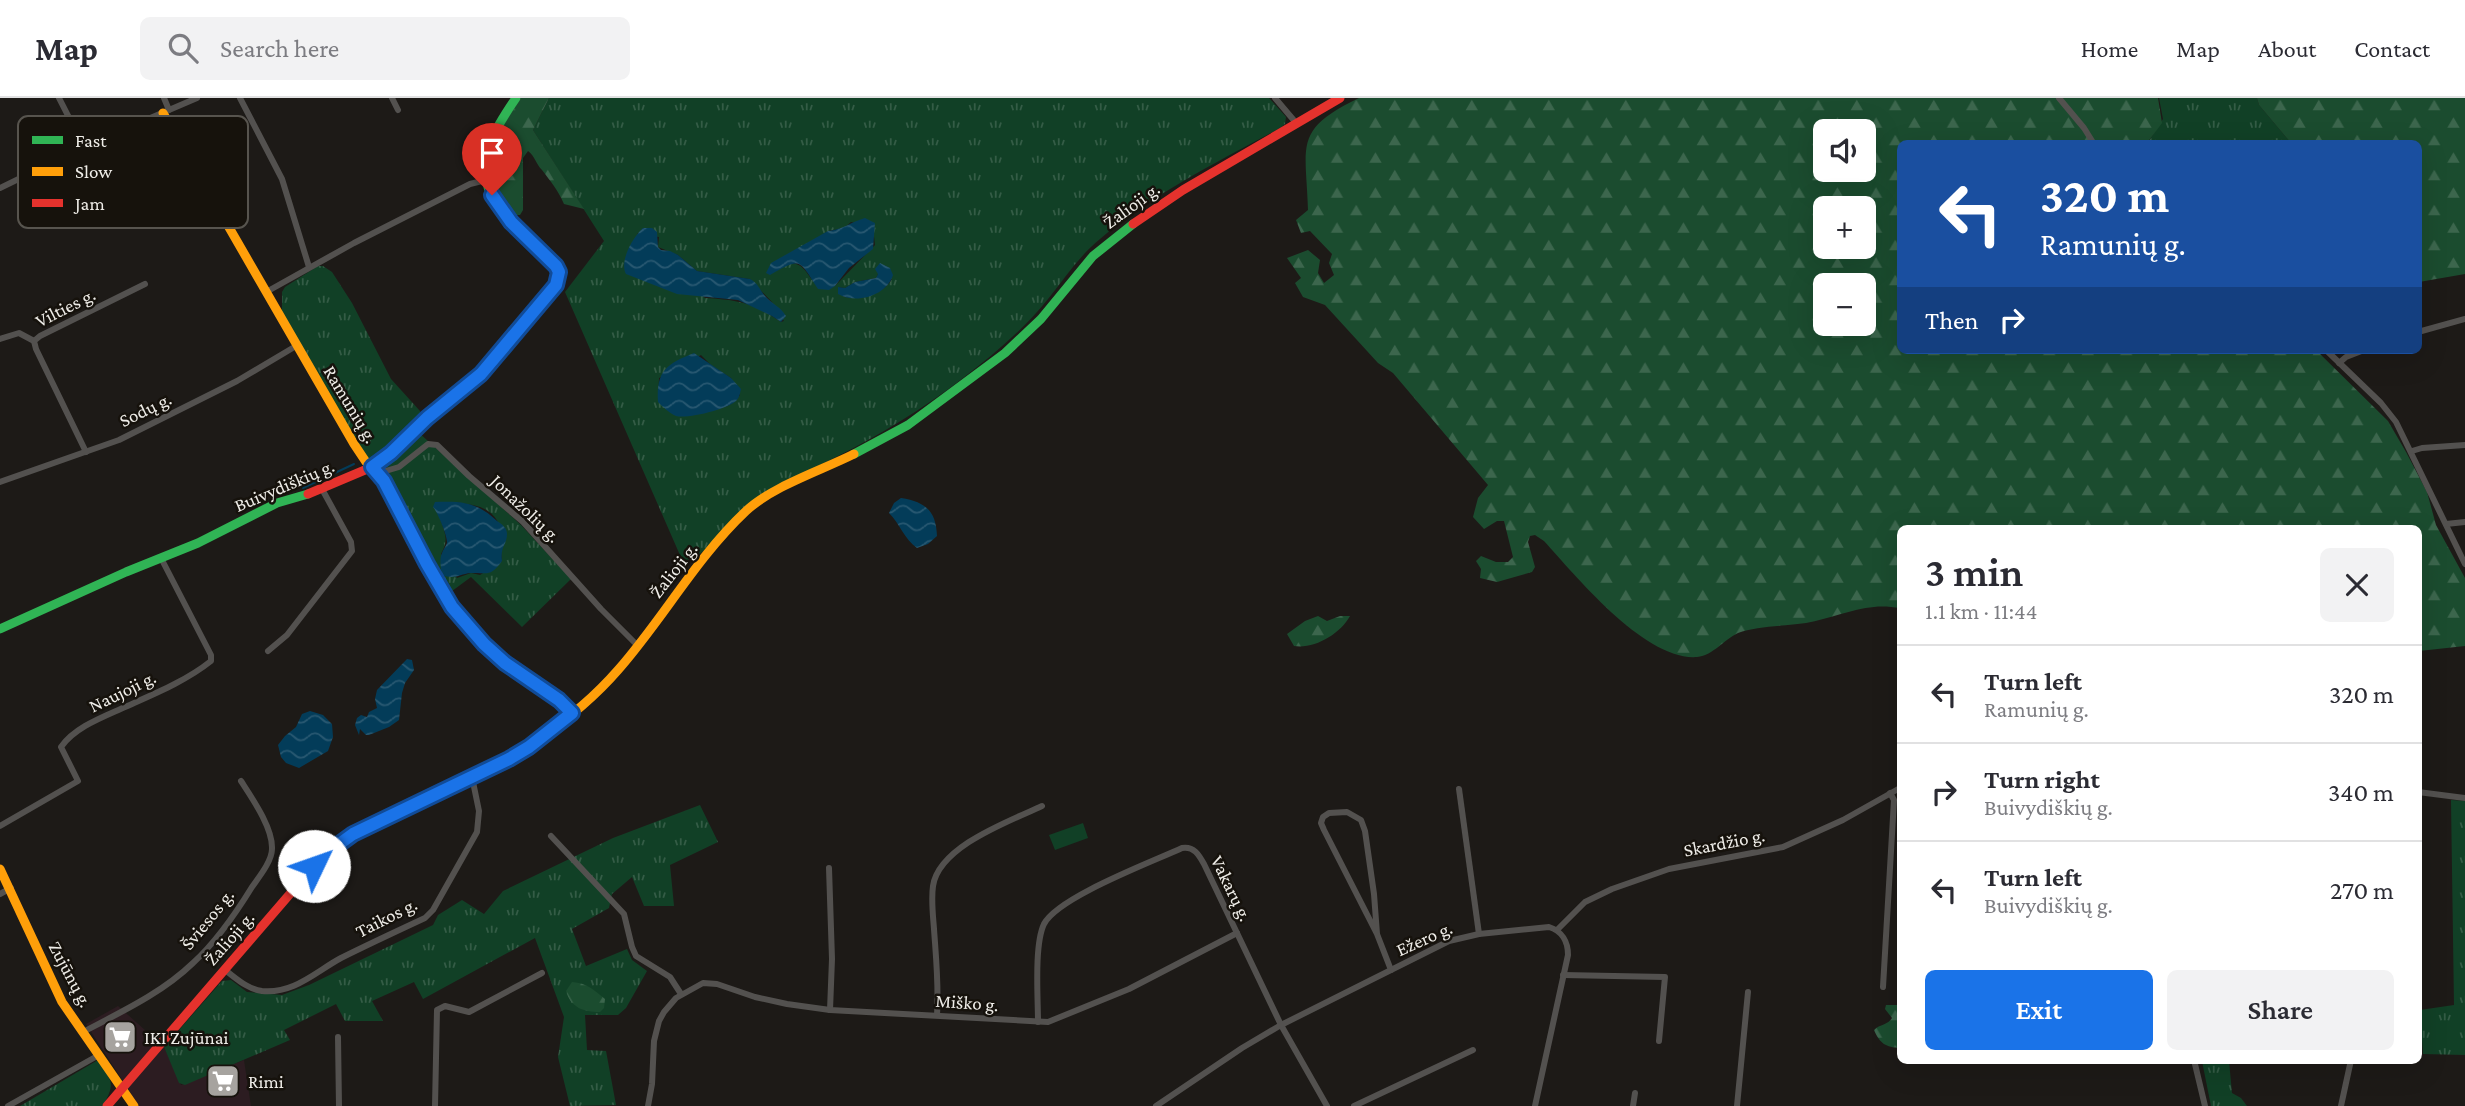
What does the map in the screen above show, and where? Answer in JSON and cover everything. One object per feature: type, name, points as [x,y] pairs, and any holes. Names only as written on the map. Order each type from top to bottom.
[{"type":"street","points":[[59,98],[68,116]]},
{"type":"street","points":[[164,98],[166,111]]},
{"type":"street","points":[[155,116],[197,98]]},
{"type":"street","points":[[240,98],[282,179],[309,267]]},
{"type":"street","points":[[392,98],[398,110]]},
{"type":"street","points":[[268,291],[470,184],[486,180],[488,148],[516,98]]},
{"type":"street","points":[[1275,98],[1297,124]]},
{"type":"street","name":"Žalioji g.","points":[[107,1106],[314,866],[331,850],[372,824],[529,747],[603,687],[706,555],[746,511],[766,496],[873,444],[918,418],[1005,353],[1041,319],[1093,256],[1119,233],[1183,190],[1340,98]]},
{"type":"street","points":[[2059,98],[2092,140]]},
{"type":"street","name":"Ramunių g.","points":[[166,111],[169,116]]},
{"type":"street","points":[[0,188],[18,179]]},
{"type":"street","name":"Buivydiškių g.","points":[[4,627],[161,558],[277,503],[375,470],[427,418],[481,374],[556,285],[559,272],[511,222],[492,195],[486,180]]},
{"type":"street","name":"Ramunių g.","points":[[232,228],[296,346],[361,456],[375,470],[452,607],[484,644],[505,663],[559,700],[572,713]]},
{"type":"street","name":"Vilties g.","points":[[86,452],[34,341],[145,284]]},
{"type":"street","points":[[2422,331],[2465,319]]},
{"type":"street","points":[[0,339],[19,333],[34,341]]},
{"type":"street","name":"Sodų g.","points":[[0,482],[119,440],[237,381],[296,346]]},
{"type":"street","points":[[2330,354],[2390,412],[2412,451],[2465,564]]},
{"type":"street","points":[[2339,363],[2354,354]]},
{"type":"street","name":"Jonažolių g.","points":[[375,470],[399,467],[428,444],[437,445],[523,522],[601,610],[637,645]]},
{"type":"street","points":[[2412,451],[2465,445]]},
{"type":"street","points":[[268,651],[286,635],[352,551],[351,542],[322,489]]},
{"type":"street","points":[[2446,524],[2465,522]]},
{"type":"street","name":"Naujoji g.","points":[[0,826],[78,781],[61,747],[67,738],[107,715],[160,691],[211,661],[211,655],[161,558]]},
{"type":"street","name":"Taikos g.","points":[[225,970],[244,985],[255,989],[274,991],[289,988],[313,978],[336,961],[425,918],[433,910],[477,832],[479,811],[472,777]]},
{"type":"street","name":"Šviesos g.","points":[[83,1032],[138,1003],[193,963],[223,928],[254,884],[272,854],[273,847],[261,813],[241,781]]},
{"type":"street","points":[[1459,789],[1479,934]]},
{"type":"street","name":"Skardžio g.","points":[[1557,930],[1585,902],[1612,889],[1668,869],[1783,847],[1853,815],[1897,790]]},
{"type":"street","points":[[1883,987],[1894,800],[1891,793]]},
{"type":"street","points":[[2422,793],[2465,798]]},
{"type":"street","points":[[937,1015],[939,993],[932,903],[936,876],[947,860],[979,836],[1042,806]]},
{"type":"street","points":[[1377,934],[1374,894],[1361,820],[1347,811],[1329,813],[1321,822],[1324,830],[1377,934],[1391,970]]},
{"type":"street","points":[[551,836],[624,914],[636,956],[670,977],[681,994],[664,1012],[656,1031],[648,1106]]},
{"type":"street","name":"Vakarų g.","points":[[1038,1022],[1038,967],[1041,933],[1045,922],[1062,907],[1086,893],[1186,848],[1197,853],[1281,1025],[1327,1106]]},
{"type":"street","points":[[829,868],[832,959],[830,1010]]},
{"type":"street","name":"Zujūnų g.","points":[[0,869],[11,888],[52,985],[134,1106]]},
{"type":"street","points":[[0,894],[11,888]]},
{"type":"street","name":"Ežero g.","points":[[1156,1106],[1281,1025],[1449,941],[1479,934],[1543,927],[1557,930]]},
{"type":"street","points":[[1535,1106],[1568,949],[1557,930]]},
{"type":"street","name":"Miško g.","points":[[681,994],[709,982],[765,1000],[830,1010],[1056,1021],[1129,989],[1237,933]]},
{"type":"street","points":[[435,1106],[437,1010],[445,1006],[468,1012],[542,973]]},
{"type":"street","points":[[1563,975],[1665,977],[1659,1041]]},
{"type":"street","points":[[1737,1106],[1748,992]]},
{"type":"street","points":[[338,1037],[339,1106]]},
{"type":"street","points":[[1353,1106],[1473,1050]]},
{"type":"street","points":[[8,1106],[99,1055]]},
{"type":"street","points":[[2195,1064],[2205,1106]]},
{"type":"street","points":[[2341,1106],[2350,1064]]},
{"type":"street","points":[[1633,1106],[1634,1093]]},
{"type":"shaded area","points":[[118,1006],[164,1047],[181,1085],[244,1060],[251,1106],[139,1106],[86,1024]]},
{"type":"green space","points":[[521,98],[549,98],[533,130],[584,209],[564,204],[528,151],[523,158],[523,210],[520,215],[511,215],[494,192],[488,164],[491,152],[501,129]]},
{"type":"green space","points":[[549,98],[1269,98],[1286,117],[1285,124],[1280,128],[1164,193],[1121,222],[1092,246],[1018,331],[948,389],[883,431],[757,498],[738,514],[703,552],[683,562],[565,292],[604,241],[533,130]],"holes":[[[851,222],[873,227],[875,245],[835,286],[813,281],[799,265],[786,264],[828,231],[844,228]],[[637,233],[659,237],[658,247],[678,255],[697,271],[750,279],[772,302],[784,321],[781,322],[745,304],[705,298]],[[878,274],[892,279],[883,289],[864,296],[844,297],[838,287],[845,288],[855,282],[876,278]],[[701,355],[731,378],[740,395],[733,403],[714,409],[658,402],[659,378]]]},
{"type":"green space","points":[[1359,98],[2158,98],[2162,123],[2149,140],[1897,140],[1897,354],[2320,354],[2388,421],[2427,492],[2436,525],[2465,578],[2465,646],[2422,651],[2422,525],[1897,525],[1897,608],[1865,608],[1806,623],[1745,631],[1697,657],[1677,655],[1634,631],[1613,614],[1544,541],[1535,535],[1530,536],[1528,542],[1535,567],[1532,572],[1497,582],[1480,578],[1481,569],[1476,561],[1481,556],[1496,562],[1508,562],[1513,557],[1504,521],[1497,521],[1484,529],[1473,517],[1478,498],[1488,485],[1393,373],[1378,363],[1325,305],[1303,297],[1295,283],[1301,278],[1287,258],[1308,250],[1320,260],[1318,273],[1324,283],[1334,275],[1329,263],[1332,254],[1310,231],[1301,233],[1296,220],[1308,210],[1306,154],[1313,130],[1338,109]]},
{"type":"green space","points":[[2159,98],[2257,98],[2259,105],[2288,140],[2150,140],[2163,119]]},
{"type":"green space","points":[[2257,98],[2465,98],[2465,274],[2422,281],[2422,140],[2288,140],[2259,105]]},
{"type":"green space","points":[[318,266],[332,272],[352,303],[391,379],[420,411],[421,416],[416,424],[373,462],[366,458],[282,312],[282,292],[285,287]]},
{"type":"green space","points":[[418,432],[521,525],[571,579],[522,627],[471,577],[448,594],[429,563],[380,466]],"holes":[[[454,502],[482,508],[494,516],[505,541],[501,550],[502,561],[480,575],[471,573],[457,578],[441,554],[446,538],[439,512]]]},
{"type":"green space","points":[[1318,616],[1327,621],[1340,616],[1350,616],[1340,629],[1326,639],[1310,645],[1294,646],[1287,634],[1305,621]]},
{"type":"green space","points":[[2451,800],[2465,801],[2465,1055],[2423,1054],[2422,1010],[2454,1005]]},
{"type":"green space","points":[[700,805],[718,842],[670,865],[674,906],[644,906],[632,877],[612,894],[609,908],[572,929],[586,966],[627,949],[632,960],[647,971],[626,1008],[618,1015],[585,1015],[587,1050],[606,1051],[616,1105],[570,1106],[558,1057],[564,1017],[535,938],[423,999],[414,982],[372,1001],[383,1021],[345,1021],[336,1004],[284,1030],[290,1040],[185,1085],[179,1083],[164,1047],[222,981],[231,980],[247,992],[282,995],[309,985],[433,925],[438,915],[462,900],[484,914],[503,891],[613,838]]},
{"type":"green space","points":[[1083,823],[1088,838],[1055,850],[1049,835]]},
{"type":"green space","points":[[572,982],[586,985],[605,999],[604,1008],[600,1012],[594,1012],[575,1005],[566,991]]},
{"type":"green space","points":[[1886,1005],[1897,1005],[1897,1048],[1884,1044],[1874,1030],[1892,1018],[1885,1009]]},
{"type":"green space","points":[[98,1060],[111,1082],[110,1092],[103,1106],[20,1106]]},
{"type":"green space","points":[[2203,1064],[2229,1064],[2232,1093],[2241,1098],[2247,1106],[2211,1106]]},
{"type":"water","points":[[865,218],[875,223],[873,249],[849,268],[829,290],[818,289],[798,264],[770,275],[766,273],[771,263],[828,231]]},
{"type":"water","points":[[643,228],[652,228],[657,232],[658,247],[661,250],[678,255],[697,271],[750,279],[786,316],[781,322],[738,300],[677,294],[626,274],[626,256],[631,243]]},
{"type":"water","points":[[880,263],[890,268],[893,275],[885,288],[862,298],[838,294],[838,287],[845,288],[855,282],[876,278],[878,274],[875,269]]},
{"type":"water","points":[[694,353],[731,378],[741,389],[740,394],[733,403],[717,410],[698,415],[676,416],[658,402],[661,375],[670,365]]},
{"type":"water","points":[[901,498],[923,505],[931,514],[937,536],[928,544],[917,548],[889,513],[894,503]]},
{"type":"water","points":[[435,502],[476,506],[504,526],[507,534],[502,561],[494,570],[454,577],[442,575],[440,564],[447,540],[433,507]]},
{"type":"water","points":[[407,659],[412,660],[414,670],[402,693],[399,720],[369,735],[360,729],[359,735],[355,725],[357,718],[361,715],[367,717],[369,712],[377,708],[377,690]]},
{"type":"water","points":[[310,711],[323,715],[332,724],[333,737],[328,751],[299,768],[286,763],[281,757],[278,745],[296,727],[302,714]]},
{"type":"waterway","points":[[303,488],[354,464]]},
{"type":"traffic: fast","points":[[490,193],[485,167],[490,143],[516,98]]},
{"type":"traffic: fast","points":[[854,454],[908,425],[1005,353],[1041,319],[1093,256],[1133,224]]},
{"type":"traffic: fast","points":[[0,629],[198,543],[277,503],[308,494]]},
{"type":"traffic: slow","points":[[229,228],[354,444],[384,481],[408,527]]},
{"type":"traffic: slow","points":[[449,788],[540,738],[581,707],[618,670],[711,548],[746,511],[783,486],[854,454]]},
{"type":"traffic: slow","points":[[0,869],[62,1002],[134,1106]]},
{"type":"traffic: jam","points":[[1133,224],[1183,190],[1340,98]]},
{"type":"traffic: jam","points":[[308,494],[372,467],[391,453],[427,418],[481,374],[552,291],[558,278],[556,265],[509,220],[490,193]]},
{"type":"traffic: jam","points":[[408,527],[438,582],[461,616],[488,648],[572,713]]},
{"type":"traffic: jam","points":[[107,1106],[314,866],[361,831],[449,788]]},
{"type":"place","name":"IKI Zujūnai","points":[[120,1037]]},
{"type":"place","name":"Rimi","points":[[223,1081]]},
{"type":"route","points":[[314,866],[353,834],[509,759],[529,747],[572,713],[565,704],[505,663],[484,644],[452,607],[384,481],[372,467],[481,374],[556,285],[559,272],[556,266],[511,222],[492,195]]}]
